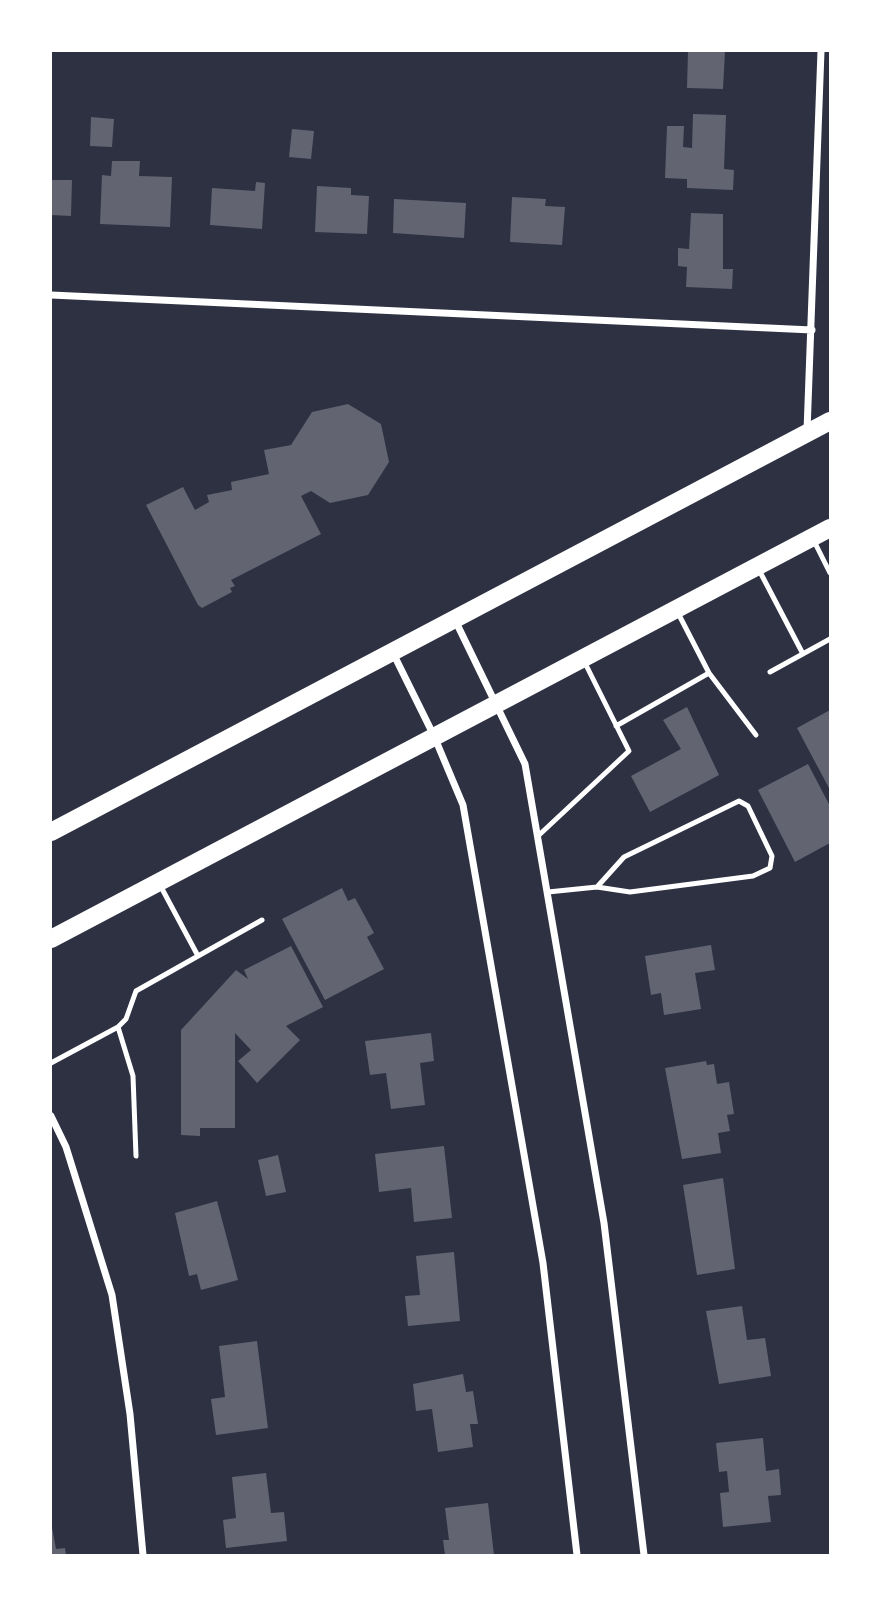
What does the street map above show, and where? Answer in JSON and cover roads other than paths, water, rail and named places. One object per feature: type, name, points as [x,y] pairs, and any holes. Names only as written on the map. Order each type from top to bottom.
[{"type":"main road","points":[[51,832],[830,421]]},
{"type":"main road","points":[[51,939],[830,528]]},
{"type":"street","points":[[807,433],[821,51]]},
{"type":"street","points":[[51,295],[811,330]]},
{"type":"street","points":[[455,620],[498,703],[525,764],[616,1301],[644,1555]]},
{"type":"street","points":[[393,653],[434,736],[463,805],[482,903],[551,1322],[578,1555]]},
{"type":"street","points":[[51,1116],[66,1147],[112,1295],[130,1415],[143,1555]]},
{"type":"lane","points":[[812,537],[830,573]]},
{"type":"lane","points":[[757,566],[803,654]]},
{"type":"lane","points":[[676,611],[709,673],[756,735]]},
{"type":"lane","points":[[770,672],[830,639]]},
{"type":"lane","points":[[538,836],[629,751],[582,658]]},
{"type":"lane","points":[[616,726],[709,673]]},
{"type":"lane","points":[[548,892],[597,887],[630,892],[753,876],[771,868],[772,856],[748,806],[739,801],[624,857],[597,887]]},
{"type":"lane","points":[[158,882],[198,956]]},
{"type":"lane","points":[[51,1063],[118,1027],[126,1019],[136,991],[262,920]]},
{"type":"lane","points":[[118,1027],[133,1076],[136,1156]]}]
